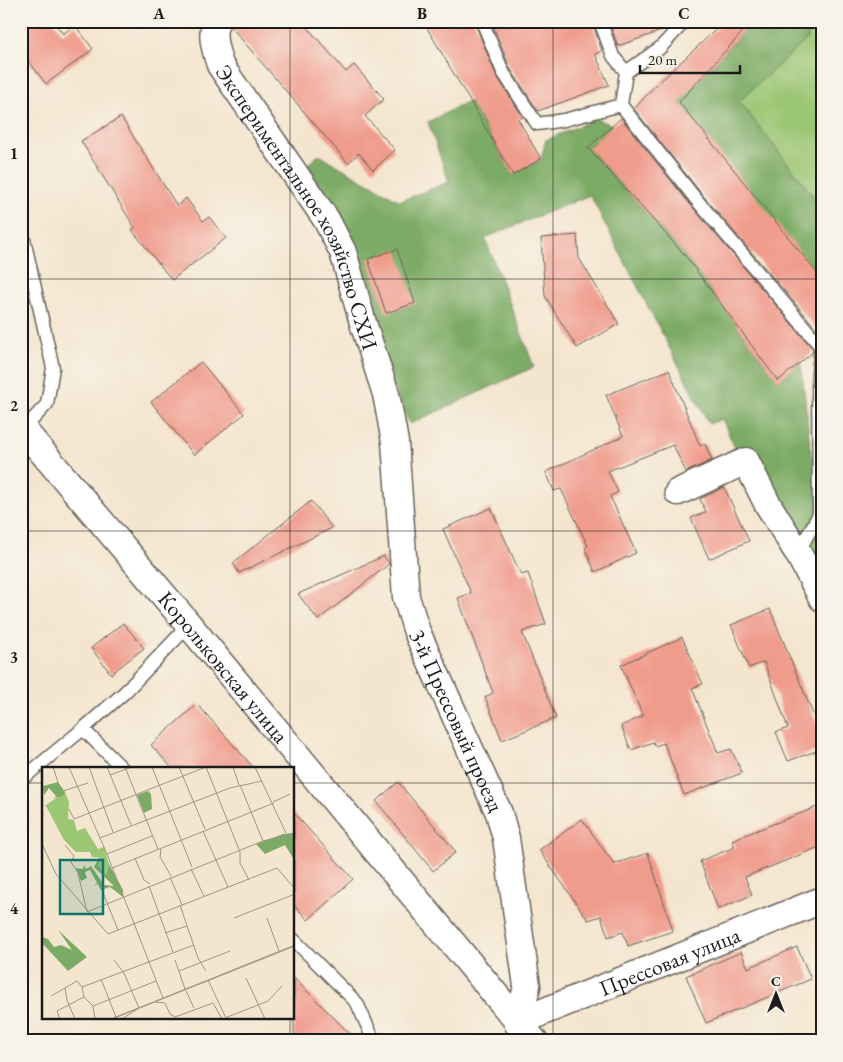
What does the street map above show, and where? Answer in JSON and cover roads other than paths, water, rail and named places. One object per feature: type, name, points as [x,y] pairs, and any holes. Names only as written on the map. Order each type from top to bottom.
[{"type":"street","name":"Экспериментальное хозяйство СХИ","points":[[217,21],[215,25],[214,46],[220,64],[326,219],[343,252],[386,394]]},
{"type":"street","name":"3-й Прессовый проезд","points":[[386,394],[395,442],[406,597],[417,632],[499,813],[506,838],[527,986],[526,1032]]},
{"type":"street","name":"Корольковская улица","points":[[22,429],[189,625],[526,1032]]},
{"type":"street","points":[[678,492],[746,461],[767,503],[798,553],[822,598]]},
{"type":"street","name":"Прессовая улица","points":[[526,1032],[540,1013],[822,900]]},
{"type":"lane","points":[[482,21],[503,72],[537,124],[564,120],[621,105]]},
{"type":"lane","points":[[600,21],[613,56],[626,72]]},
{"type":"lane","points":[[685,21],[660,48],[626,72],[621,105],[695,198],[821,347],[818,372],[819,514],[798,553]]},
{"type":"lane","points":[[21,226],[53,368],[47,404],[22,429]]},
{"type":"lane","points":[[21,780],[125,692],[189,625]]},
{"type":"lane","points":[[83,729],[121,767]]},
{"type":"lane","points":[[295,941],[357,1003],[374,1041]]}]
